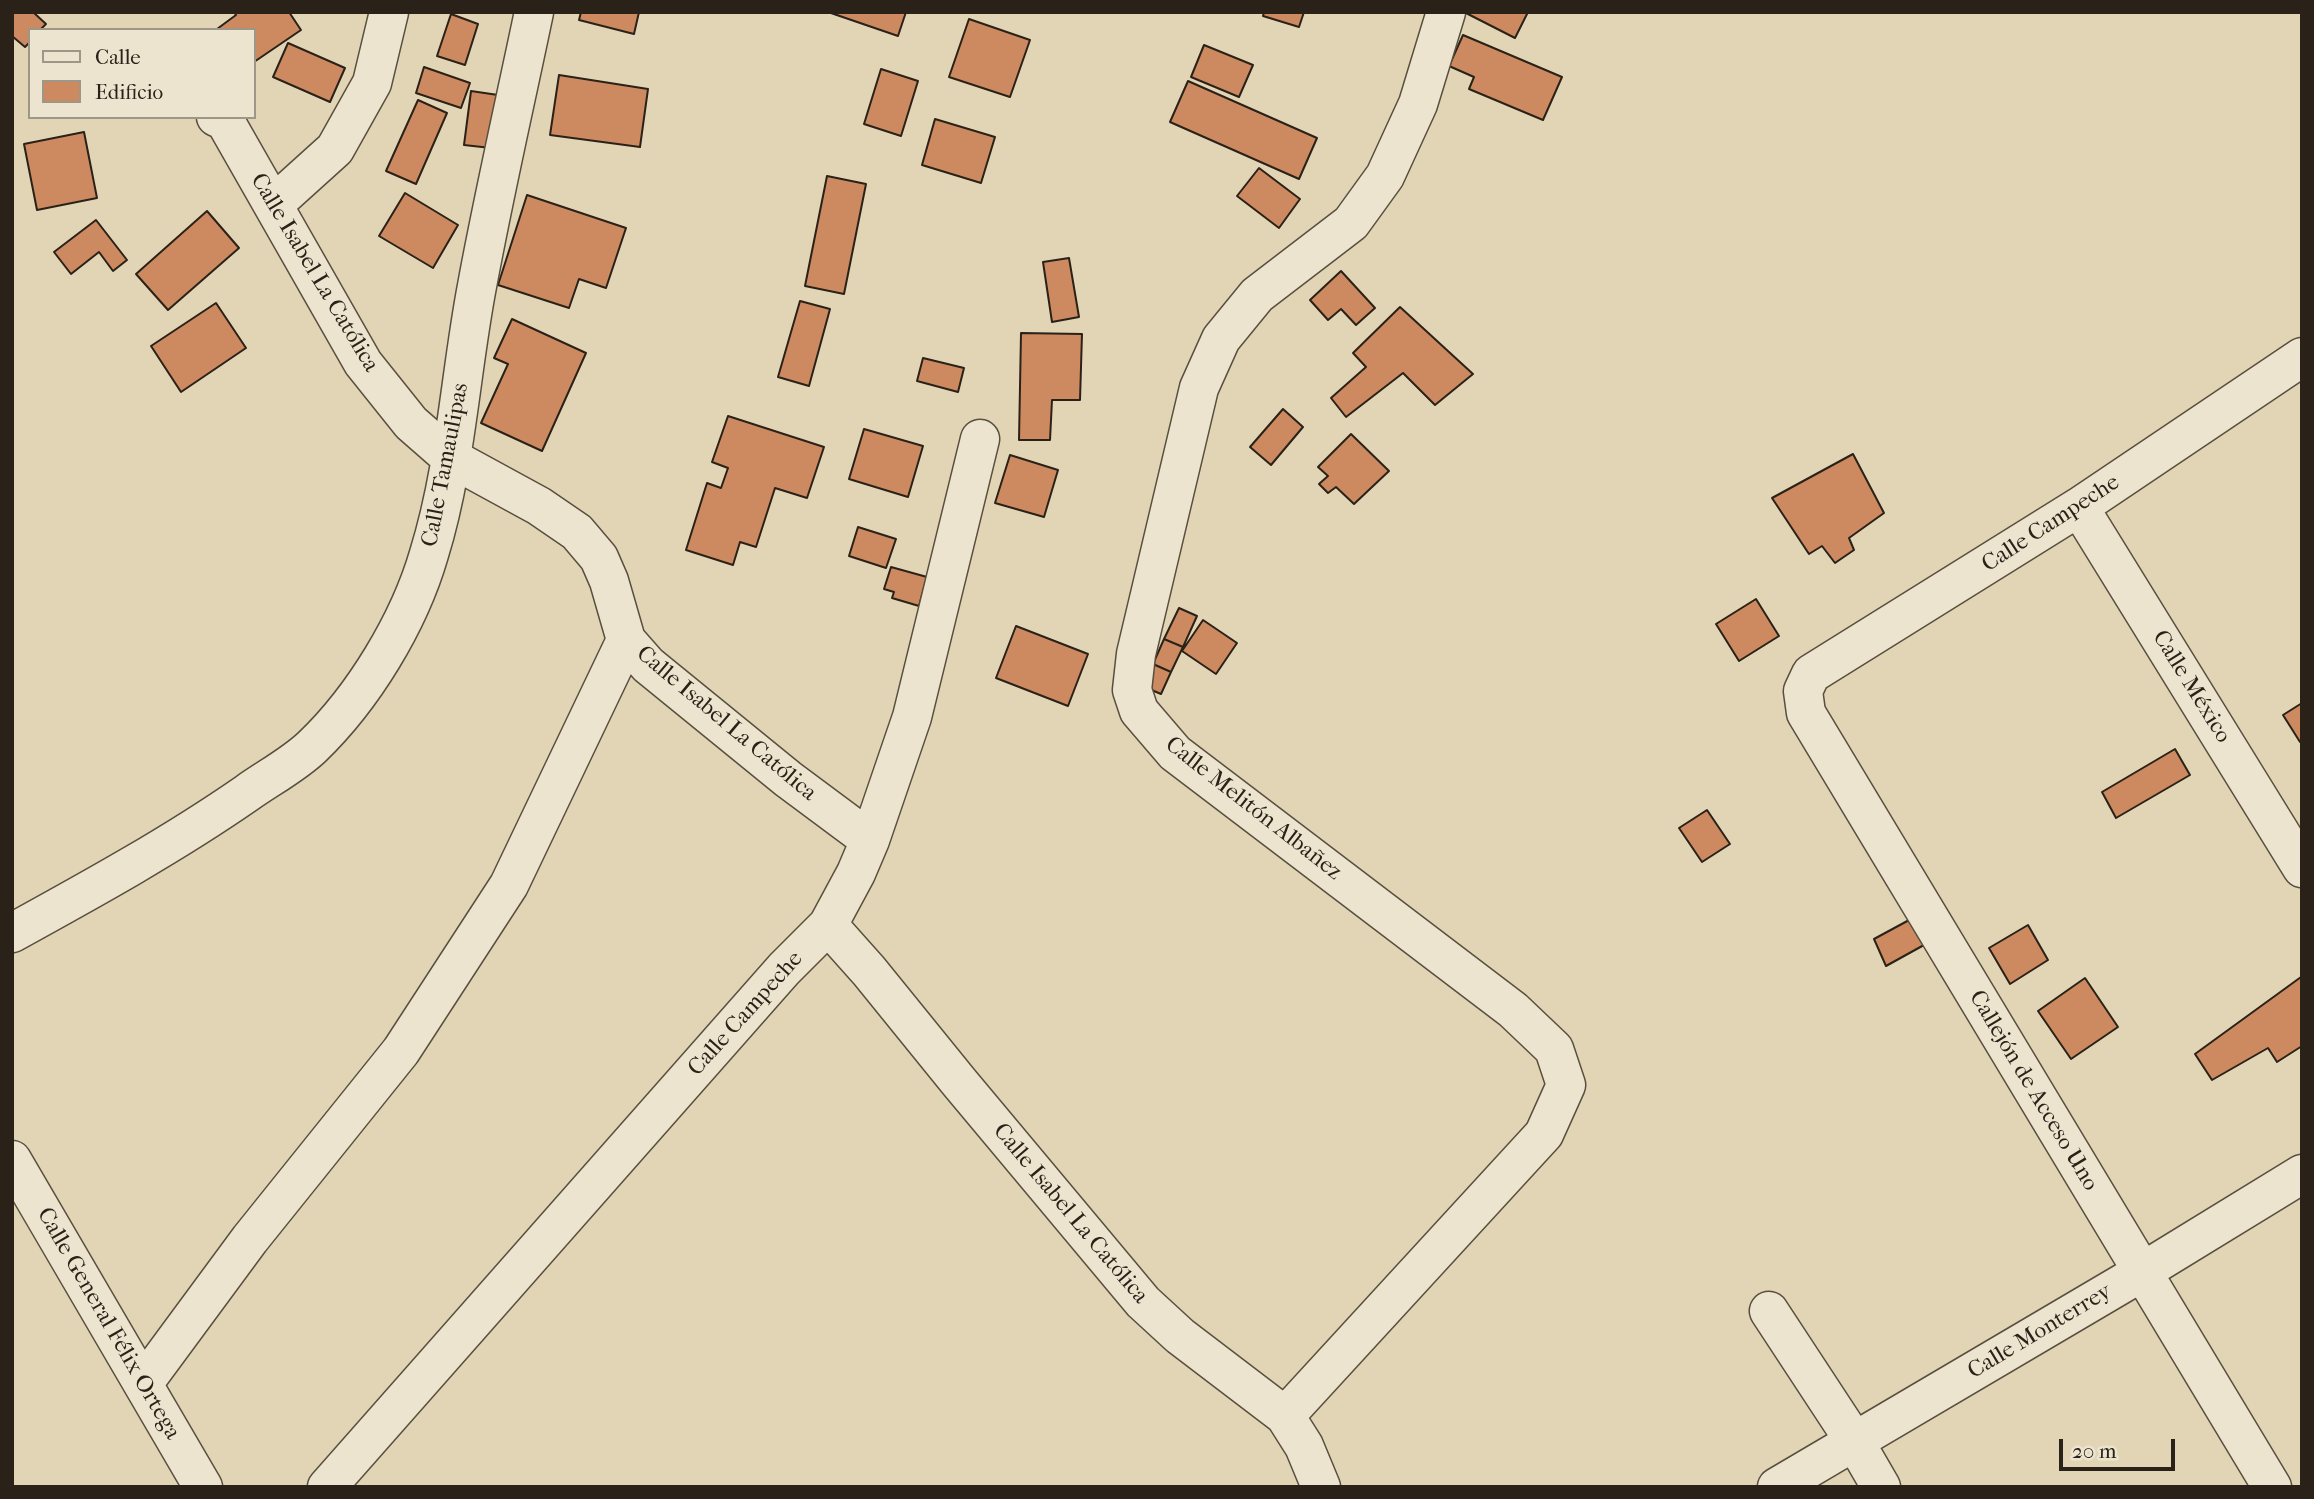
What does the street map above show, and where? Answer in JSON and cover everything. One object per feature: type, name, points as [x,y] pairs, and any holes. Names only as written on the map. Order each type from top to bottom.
[{"type":"street","points":[[273,205],[335,149],[372,83],[389,12]]},
{"type":"street","name":"Calle Tamaulipas","points":[[12,933],[107,881],[213,816],[310,749],[350,706],[379,661],[411,601],[429,555],[451,458],[477,286],[534,12]]},
{"type":"street","name":"Calle Melitón Albañez","points":[[1285,1416],[1544,1133],[1566,1085],[1554,1049],[1513,1010],[1175,753],[1139,711],[1132,690],[1136,654],[1199,388],[1221,339],[1257,295],[1350,223],[1385,176],[1418,104],[1446,12]]},
{"type":"street","name":"Calle Isabel La Católica","points":[[220,119],[225,121],[363,363],[411,423],[451,458],[539,506],[577,532],[599,558],[609,581],[626,639],[648,665],[870,840]]},
{"type":"street","name":"Calle Campeche","points":[[1803,691],[1811,674],[2079,507],[2302,357]]},
{"type":"street","name":"Calle Campeche","points":[[327,1487],[784,969],[828,925],[870,840],[912,717],[980,439]]},
{"type":"street","name":"Calle México","points":[[2079,507],[2302,867]]},
{"type":"street","points":[[143,1384],[250,1239],[401,1051],[509,885],[626,639]]},
{"type":"street","name":"Callejón de Acceso Uno","points":[[1803,691],[1806,713],[2272,1487]]},
{"type":"street","name":"Calle Isabel La Católica","points":[[828,925],[1143,1302],[1180,1336],[1285,1416],[1304,1446],[1321,1487]]},
{"type":"street","name":"Calle General Félix Ortega","points":[[12,1160],[203,1487]]},
{"type":"street","name":"Calle Monterrey","points":[[1777,1487],[2142,1272],[2302,1174]]},
{"type":"street","points":[[1769,1311],[1855,1442],[1881,1487]]},
{"type":"building","points":[[12,12],[33,12],[46,24],[42,28],[28,28],[28,44],[25,47],[12,36]]},
{"type":"building","points":[[234,12],[289,12],[301,30],[256,61],[256,28],[218,28],[236,15]]},
{"type":"building","points":[[581,12],[639,12],[634,34],[579,20]]},
{"type":"building","points":[[828,12],[906,12],[898,36]]},
{"type":"building","points":[[1264,12],[1304,12],[1299,27],[1263,16]]},
{"type":"building","points":[[1464,12],[1528,12],[1515,38]]},
{"type":"building","points":[[451,14],[478,24],[465,65],[437,56]]},
{"type":"building","points":[[969,19],[1030,40],[1010,97],[949,77]]},
{"type":"building","points":[[1463,35],[1562,77],[1543,120],[1469,89],[1474,77],[1449,66]]},
{"type":"building","points":[[288,43],[345,68],[330,102],[273,77]]},
{"type":"building","points":[[1204,45],[1253,65],[1239,97],[1191,77]]},
{"type":"building","points":[[424,67],[470,83],[461,108],[416,93]]},
{"type":"building","points":[[881,69],[918,81],[901,136],[864,124]]},
{"type":"building","points":[[559,75],[648,89],[640,147],[550,135]]},
{"type":"building","points":[[1188,81],[1317,138],[1299,179],[1170,122]]},
{"type":"building","points":[[471,91],[498,95],[491,148],[464,145]]},
{"type":"building","points":[[418,100],[447,113],[416,184],[386,171]]},
{"type":"building","points":[[935,119],[995,137],[981,183],[922,165]]},
{"type":"building","points":[[84,132],[97,198],[37,210],[24,144]]},
{"type":"building","points":[[1259,168],[1300,199],[1279,228],[1237,196]]},
{"type":"building","points":[[827,176],[866,184],[844,294],[805,286]]},
{"type":"building","points":[[405,193],[458,225],[433,268],[379,236]]},
{"type":"building","points":[[527,195],[626,228],[606,288],[579,279],[569,308],[498,285]]},
{"type":"building","points":[[207,211],[239,248],[168,310],[136,274]]},
{"type":"building","points":[[96,220],[127,260],[113,271],[99,252],[71,274],[54,252]]},
{"type":"building","points":[[1069,258],[1079,317],[1052,322],[1043,262]]},
{"type":"building","points":[[1341,271],[1375,308],[1356,325],[1341,309],[1328,320],[1310,300]]},
{"type":"building","points":[[800,301],[830,309],[809,386],[778,377]]},
{"type":"building","points":[[216,303],[246,348],[181,392],[151,346]]},
{"type":"building","points":[[1400,307],[1473,374],[1435,405],[1403,373],[1346,417],[1331,398],[1366,367],[1353,353]]},
{"type":"building","points":[[512,319],[586,353],[542,451],[481,423],[508,364],[494,358]]},
{"type":"building","points":[[1021,333],[1082,334],[1080,400],[1052,400],[1050,440],[1019,440]]},
{"type":"building","points":[[923,358],[964,368],[958,392],[917,381]]},
{"type":"building","points":[[1283,409],[1303,427],[1271,465],[1250,447]]},
{"type":"building","points":[[728,416],[824,447],[807,498],[775,488],[756,547],[740,542],[733,565],[686,550],[707,483],[721,488],[728,468],[712,462]]},
{"type":"building","points":[[864,429],[923,446],[908,497],[849,479]]},
{"type":"building","points":[[1351,434],[1389,471],[1354,504],[1336,487],[1328,493],[1319,484],[1328,476],[1318,467]]},
{"type":"building","points":[[1853,454],[1884,513],[1849,538],[1854,550],[1835,563],[1822,546],[1809,554],[1772,498]]},
{"type":"building","points":[[1010,455],[1058,470],[1044,517],[995,503]]},
{"type":"building","points":[[858,527],[896,539],[886,568],[849,556]]},
{"type":"building","points":[[891,567],[927,577],[919,606],[892,598],[894,592],[884,589]]},
{"type":"building","points":[[1756,599],[1779,636],[1739,661],[1716,624]]},
{"type":"building","points":[[1179,608],[1197,616],[1183,647],[1164,639]]},
{"type":"building","points":[[1203,620],[1237,643],[1216,674],[1182,651]]},
{"type":"building","points":[[1016,626],[1088,654],[1068,706],[996,678]]},
{"type":"building","points":[[1164,639],[1183,647],[1171,672],[1153,664]]},
{"type":"building","points":[[1153,664],[1171,672],[1161,694],[1142,686]]},
{"type":"building","points":[[2302,703],[2302,742],[2300,742],[2283,715]]},
{"type":"building","points":[[2175,749],[2190,775],[2116,818],[2102,792]]},
{"type":"building","points":[[1707,810],[1730,844],[1702,862],[1679,828]]},
{"type":"building","points":[[1911,919],[1924,945],[1886,966],[1874,939]]},
{"type":"building","points":[[2028,925],[2048,960],[2010,984],[1989,948]]},
{"type":"building","points":[[2301,977],[2302,1046],[2277,1062],[2268,1048],[2212,1080],[2195,1054]]},
{"type":"building","points":[[2085,978],[2118,1027],[2071,1059],[2038,1011]]}]
